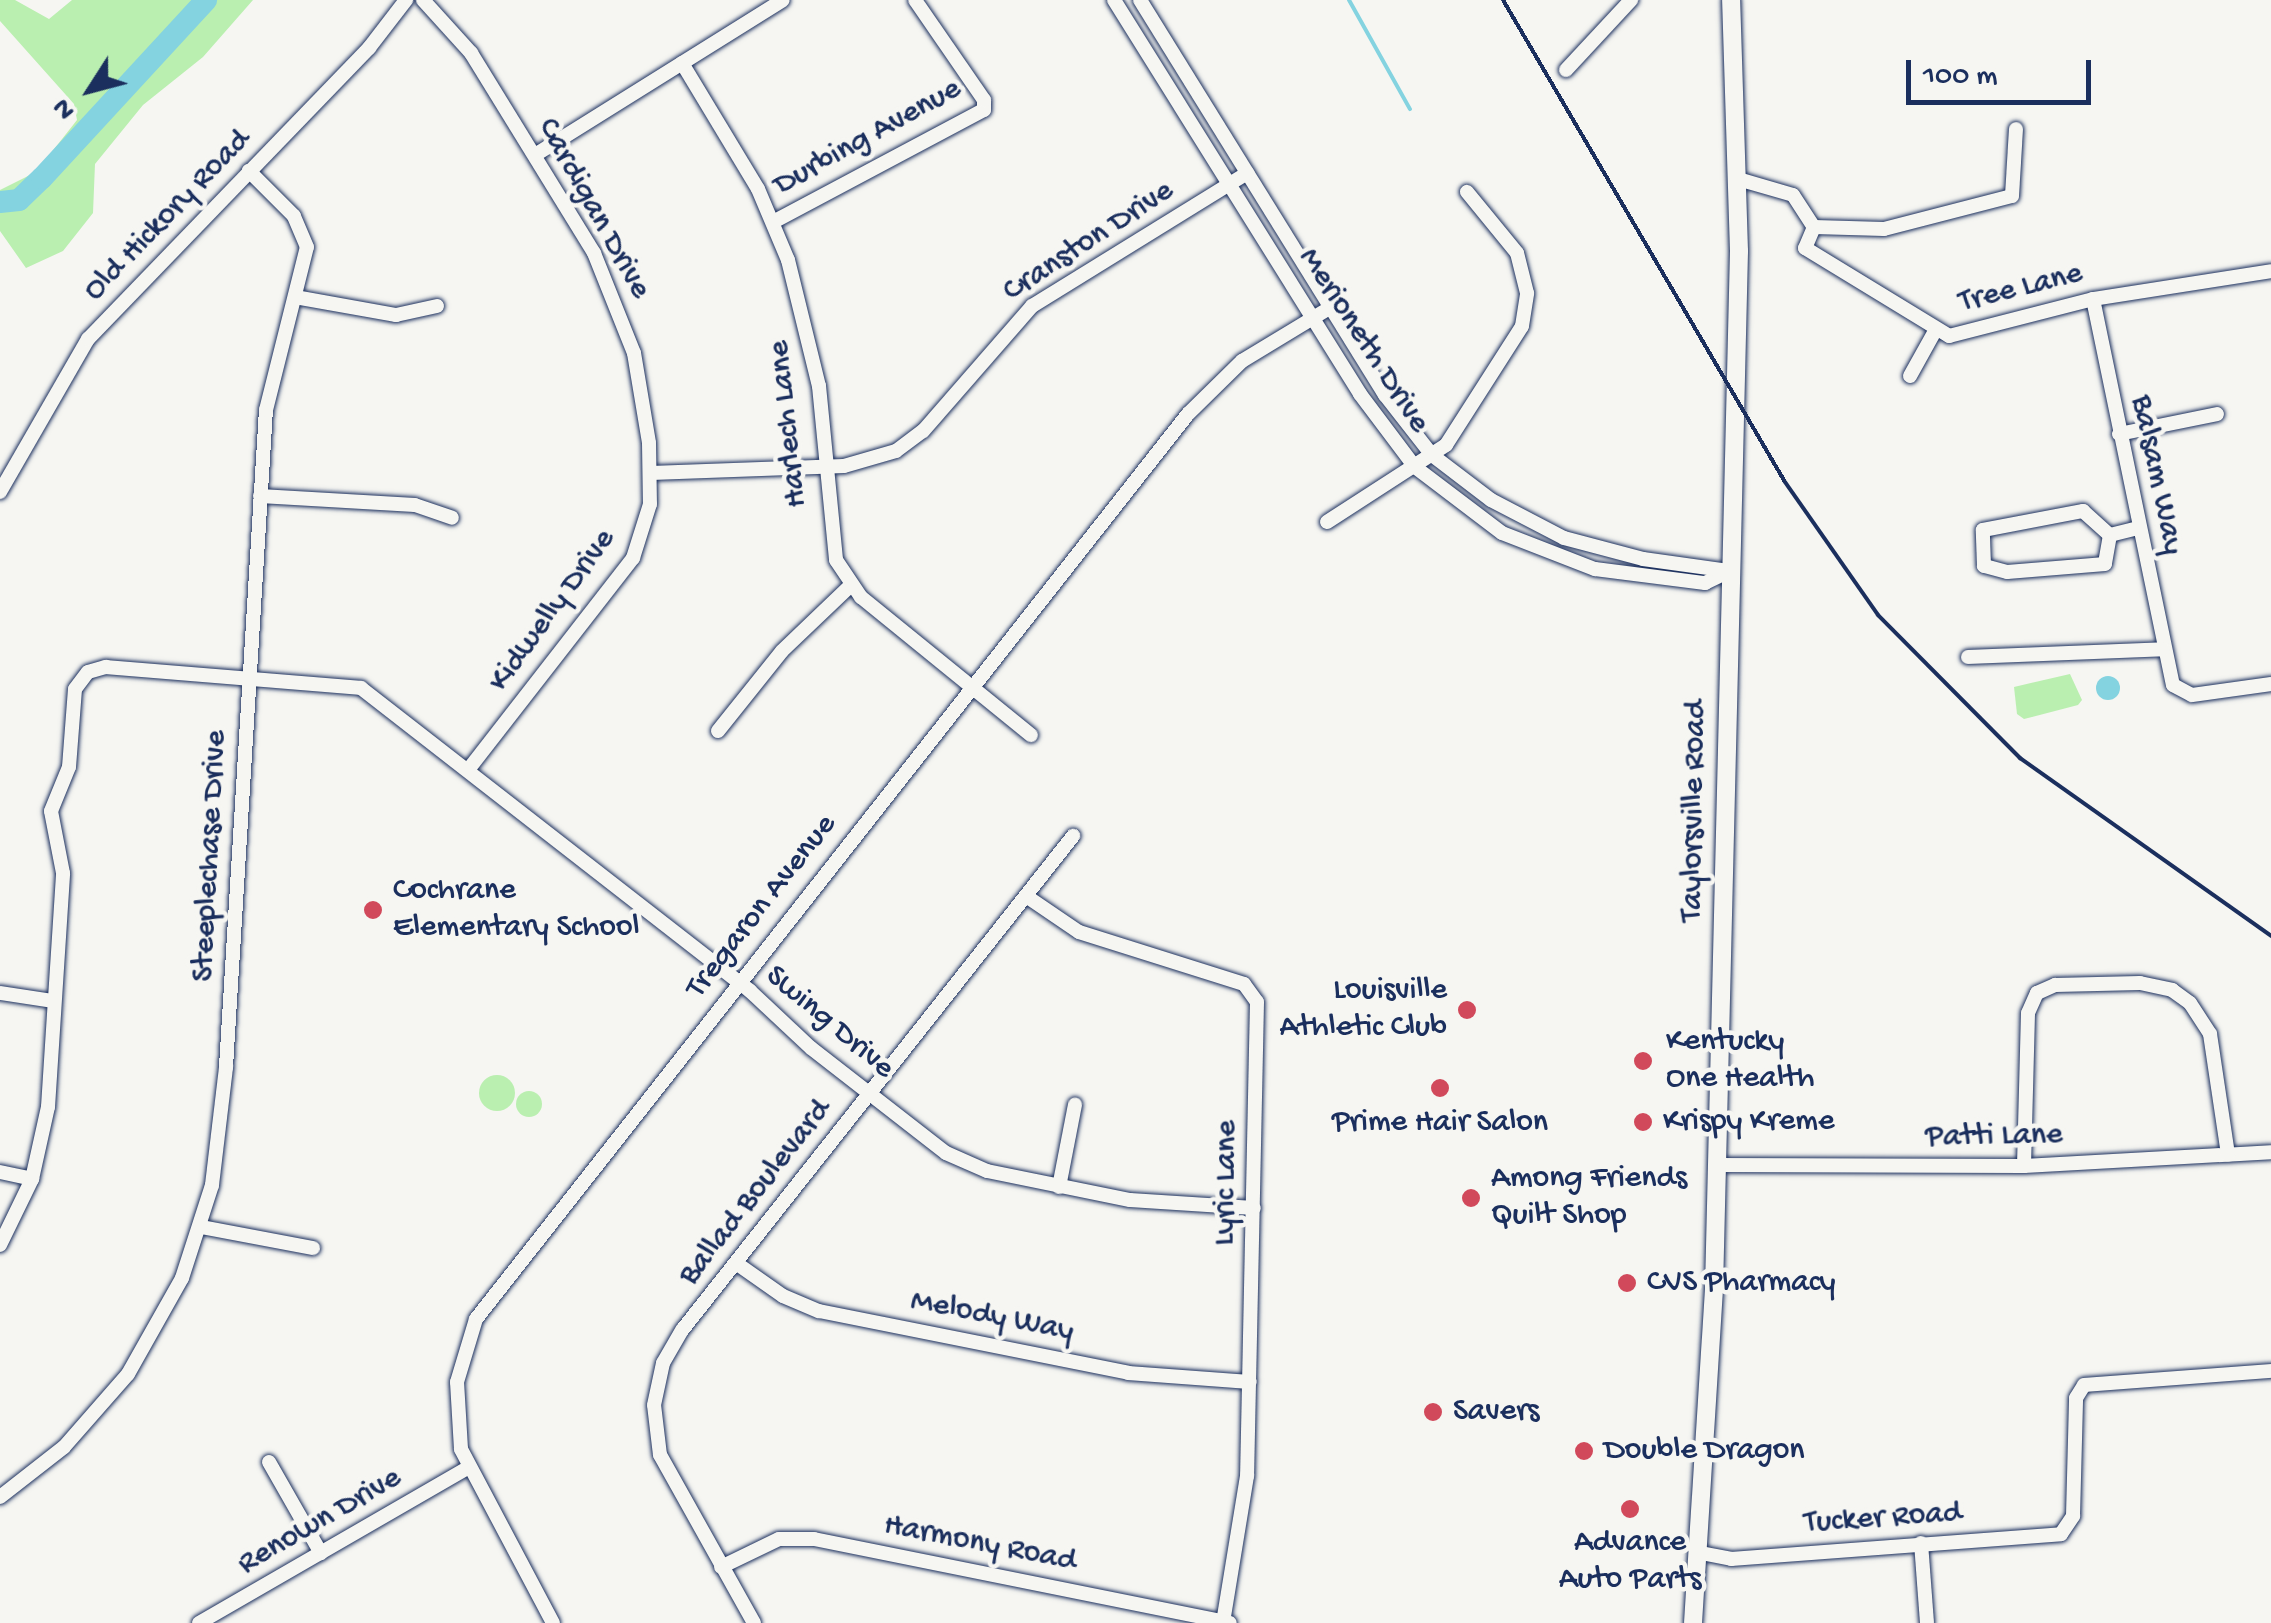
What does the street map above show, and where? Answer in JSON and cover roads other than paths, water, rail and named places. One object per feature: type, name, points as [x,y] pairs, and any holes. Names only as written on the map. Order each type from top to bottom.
[{"type":"main road","name":"Taylorsville Road","points":[[1693,1623],[1701,1553],[1716,1164],[1738,180],[1732,0]]},
{"type":"street","name":"Old Hickory Road","points":[[0,492],[88,339],[249,172],[406,0]]},
{"type":"street","name":"Cardigan Drive","points":[[423,0],[457,33],[535,156],[618,306],[643,396],[651,473]]},
{"type":"street","points":[[535,156],[784,0]]},
{"type":"street","name":"Durbing Avenue","points":[[773,222],[984,110],[984,100],[916,0]]},
{"type":"street","name":"Merioneth Drive","points":[[1114,0],[1312,318],[1415,467],[1502,533],[1586,565],[1632,578],[1705,583],[1730,571]]},
{"type":"street","points":[[1140,0],[1404,424],[1432,455],[1490,500],[1564,538],[1643,559],[1730,571]]},
{"type":"street","points":[[1566,70],[1631,0]]},
{"type":"street","name":"Harlech Lane","points":[[682,63],[773,222],[813,350],[831,547],[851,585],[1031,735]]},
{"type":"street","points":[[1814,228],[1884,229],[2012,196],[2016,129]]},
{"type":"street","name":"Steeplechase Drive","points":[[0,1497],[64,1446],[128,1374],[182,1278],[201,1227],[226,1067],[266,410],[307,247],[304,231],[249,172]]},
{"type":"street","name":"Cranston Drive","points":[[651,473],[868,462],[906,446],[1032,306],[1247,172]]},
{"type":"street","name":"Tree Lane","points":[[1738,180],[1793,196],[1814,228],[1805,248],[1949,336],[2093,298],[2271,271]]},
{"type":"street","points":[[1327,522],[1446,445],[1500,364],[1527,304],[1517,253],[1467,192]]},
{"type":"street","points":[[295,297],[396,315],[437,306]]},
{"type":"street","name":"Balsam Way","points":[[2093,298],[2165,655]]},
{"type":"street","name":"Tregaron Avenue","points":[[551,1622],[468,1468],[457,1428],[457,1382],[476,1319],[1213,386],[1331,307]]},
{"type":"street","points":[[1910,376],[1936,329]]},
{"type":"street","points":[[2119,434],[2217,414]]},
{"type":"street","name":"Kidwelly Drive","points":[[469,769],[627,568],[644,530],[651,473]]},
{"type":"street","points":[[260,496],[414,505],[452,518]]},
{"type":"street","points":[[2083,511],[2110,535],[2105,564],[2092,570],[1992,572],[1982,554],[1984,530],[2083,511]]},
{"type":"street","points":[[2110,535],[2139,528]]},
{"type":"street","points":[[718,731],[782,651],[851,585]]},
{"type":"street","points":[[1968,657],[2165,655],[2173,685],[2186,694],[2271,684]]},
{"type":"street","name":"Swing Drive","points":[[53,1000],[62,857],[51,811],[69,767],[75,689],[88,672],[106,667],[249,674],[361,688],[739,982],[869,1094],[970,1166],[1167,1205],[1254,1208]]},
{"type":"street","name":"Ballad Boulevard","points":[[754,1623],[665,1470],[654,1405],[671,1347],[1074,836]]},
{"type":"street","name":"Lyric Lane","points":[[1026,896],[1079,932],[1236,980],[1253,993],[1254,1208],[1247,1476],[1226,1622]]},
{"type":"street","points":[[2024,1166],[2028,1013],[2038,992],[2055,985],[2162,986],[2190,1004],[2210,1034],[2228,1154]]},
{"type":"street","points":[[0,993],[53,1000],[48,1108],[32,1179],[0,1245]]},
{"type":"street","points":[[1058,1186],[1074,1105]]},
{"type":"street","name":"Patti Lane","points":[[1716,1164],[2024,1166],[2271,1152]]},
{"type":"street","points":[[0,1172],[32,1179]]},
{"type":"street","points":[[201,1227],[313,1248]]},
{"type":"street","name":"Melody Way","points":[[736,1263],[783,1296],[819,1311],[1128,1373],[1250,1382]]},
{"type":"street","name":"Tucker Road","points":[[1701,1553],[1731,1558],[2069,1530],[2076,1398],[2084,1384],[2271,1372]]},
{"type":"street","points":[[268,1462],[321,1553]]},
{"type":"street","name":"Renown Drive","points":[[199,1623],[468,1468]]},
{"type":"street","name":"Harmony Road","points":[[721,1567],[779,1539],[814,1539],[1226,1622]]},
{"type":"street","points":[[1921,1544],[1926,1623]]},
{"type":"water","points":[[2108,676],[2117,679],[2117,697],[2108,700],[2099,697],[2096,688],[2099,679]]},
{"type":"waterway","points":[[0,202],[19,200],[42,178],[206,0]]},
{"type":"waterway","points":[[1349,0],[1410,109]]},
{"type":"railway","points":[[1503,0],[1785,482],[1878,615],[2020,758],[2271,936]]},
{"type":"place","name":"Cochrane Elementary School","points":[[373,910]]},
{"type":"place","name":"Louisville Athletic Club","points":[[1467,1010]]},
{"type":"place","name":"Kentucky One Health","points":[[1643,1061]]},
{"type":"place","name":"Prime Hair Salon","points":[[1440,1088]]},
{"type":"place","name":"Krispy Kreme","points":[[1643,1122]]},
{"type":"place","name":"Among Friends Quilt Shop","points":[[1471,1198]]},
{"type":"place","name":"CVS Pharmacy","points":[[1627,1283]]},
{"type":"place","name":"Savers","points":[[1433,1412]]},
{"type":"place","name":"Double Dragon","points":[[1584,1451]]},
{"type":"place","name":"Advance Auto Parts","points":[[1630,1509]]}]
